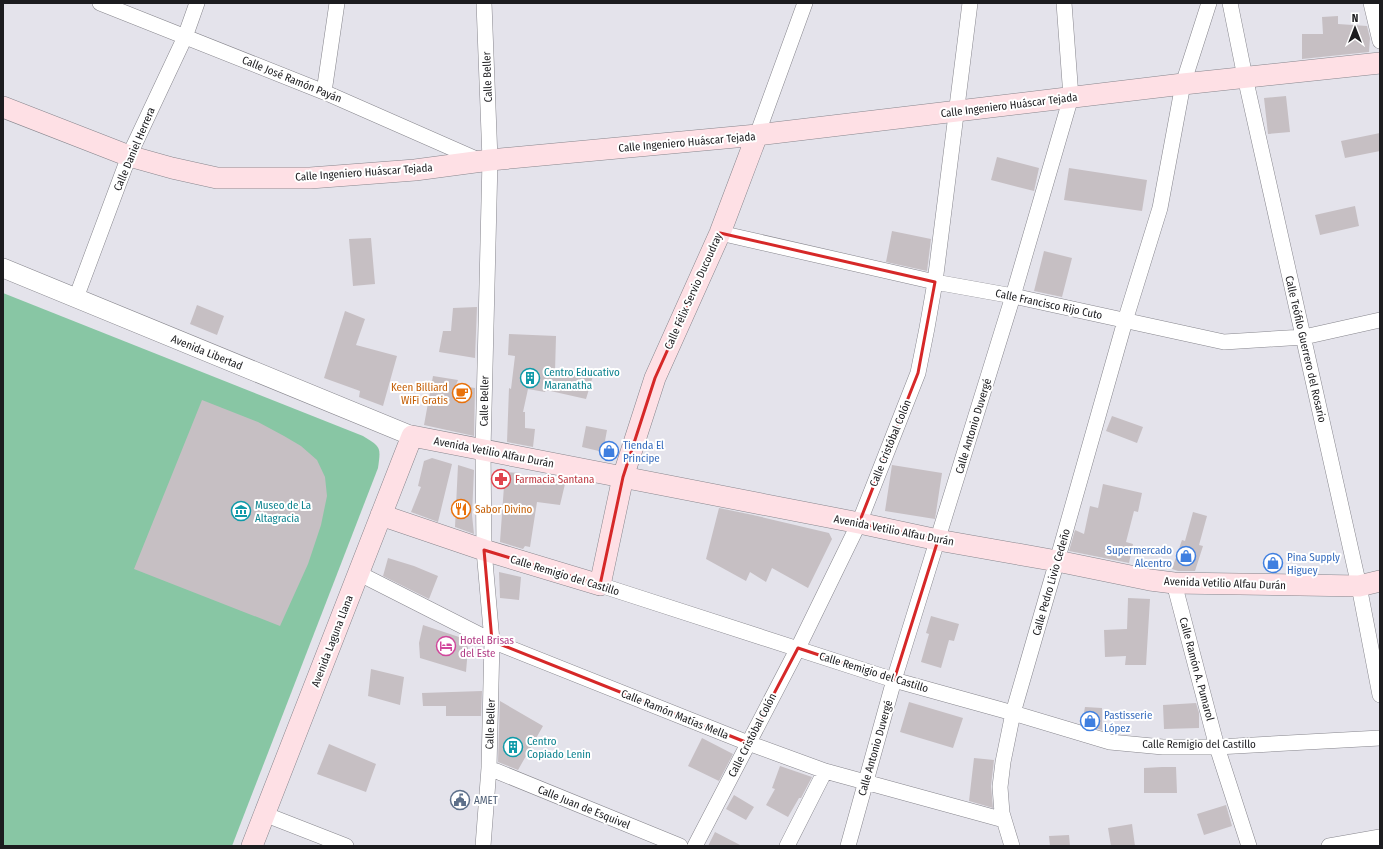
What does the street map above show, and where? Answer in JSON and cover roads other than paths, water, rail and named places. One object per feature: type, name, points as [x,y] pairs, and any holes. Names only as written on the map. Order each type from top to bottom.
[{"type":"main road","name":"Calle Ingeniero Huáscar Tejada","points":[[3,106],[129,156],[172,168],[217,178],[310,178],[415,170],[486,160],[757,135],[1183,84],[1380,63]]},
{"type":"main road","name":"Calle Félix Servio Ducoudray","points":[[600,585],[623,477],[655,378],[720,233],[757,135]]},
{"type":"main road","name":"Avenida Vetilio Alfau Durán","points":[[412,436],[859,523],[938,540],[1174,584],[1360,586],[1380,581]]},
{"type":"main road","name":"Avenida Laguna Llana","points":[[252,846],[412,436]]},
{"type":"main road","name":"Calle Remigio del Castillo","points":[[381,515],[484,550],[600,585]]},
{"type":"street","name":"Calle José Ramón Payán","points":[[100,3],[324,92],[486,160]]},
{"type":"street","name":"Calle Daniel Herrera","points":[[76,298],[129,156],[185,37],[197,3]]},
{"type":"street","points":[[324,92],[337,3]]},
{"type":"street","name":"Calle Beller","points":[[483,846],[489,768],[492,641],[484,550],[483,450],[486,160],[484,3]]},
{"type":"street","name":"Calle Félix Servio Ducoudray","points":[[757,135],[805,3]]},
{"type":"street","name":"Calle Cristóbal Colón","points":[[695,846],[798,648],[859,523],[918,373],[928,328],[935,282],[970,3]]},
{"type":"street","name":"Calle Antonio Duvergé","points":[[848,846],[894,680],[1013,296],[1071,97],[1064,3]]},
{"type":"street","name":"Calle Pedro Livio Cedeño","points":[[1012,846],[1002,813],[1000,787],[1003,762],[1013,713],[1125,321],[1160,208],[1183,84],[1209,3]]},
{"type":"street","name":"Calle Teófilo Guerrero del Rosario","points":[[1230,3],[1245,77],[1360,586],[1380,695]]},
{"type":"street","points":[[1371,3],[1380,41]]},
{"type":"street","name":"Calle Francisco Rijo Cuto","points":[[720,233],[935,282],[1013,296],[1224,342],[1304,337],[1380,320]]},
{"type":"street","name":"Avenida Libertad","points":[[3,268],[412,436]]},
{"type":"street","name":"Calle Ramón Matías Mella","points":[[358,574],[492,641],[748,743],[825,771],[1004,820]]},
{"type":"street","name":"Calle Ramón A. Pumarol","points":[[1174,584],[1217,747],[1249,846]]},
{"type":"street","name":"Calle Remigio del Castillo","points":[[600,585],[894,680],[1110,742],[1163,747],[1217,747],[1380,738]]},
{"type":"street","name":"Calle Juan de Esquivel","points":[[489,768],[680,846]]},
{"type":"street","points":[[787,846],[825,771]]},
{"type":"street","points":[[264,814],[346,846]]},
{"type":"street","points":[[1329,846],[1380,837]]},
{"type":"place","name":"Centro Educativo Maranatha","points":[[530,378]]},
{"type":"place","name":"Keen Billiard WiFi Gratis","points":[[462,393]]},
{"type":"place","name":"Tienda El Principe","points":[[609,451]]},
{"type":"place","name":"Farmacia Santana","points":[[501,479]]},
{"type":"place","name":"Sabor Divino","points":[[461,509]]},
{"type":"place","name":"Museo de La Altagracia","points":[[241,511]]},
{"type":"place","name":"Supermercado Alcentro","points":[[1186,556]]},
{"type":"place","name":"Pina Supply Higuey","points":[[1273,563]]},
{"type":"place","name":"Hotel Brisas del Este","points":[[446,646]]},
{"type":"place","name":"Pastisserie López","points":[[1090,721]]},
{"type":"place","name":"Centro Copiado Lenin","points":[[513,747]]},
{"type":"place","name":"AMET","points":[[460,800]]}]
